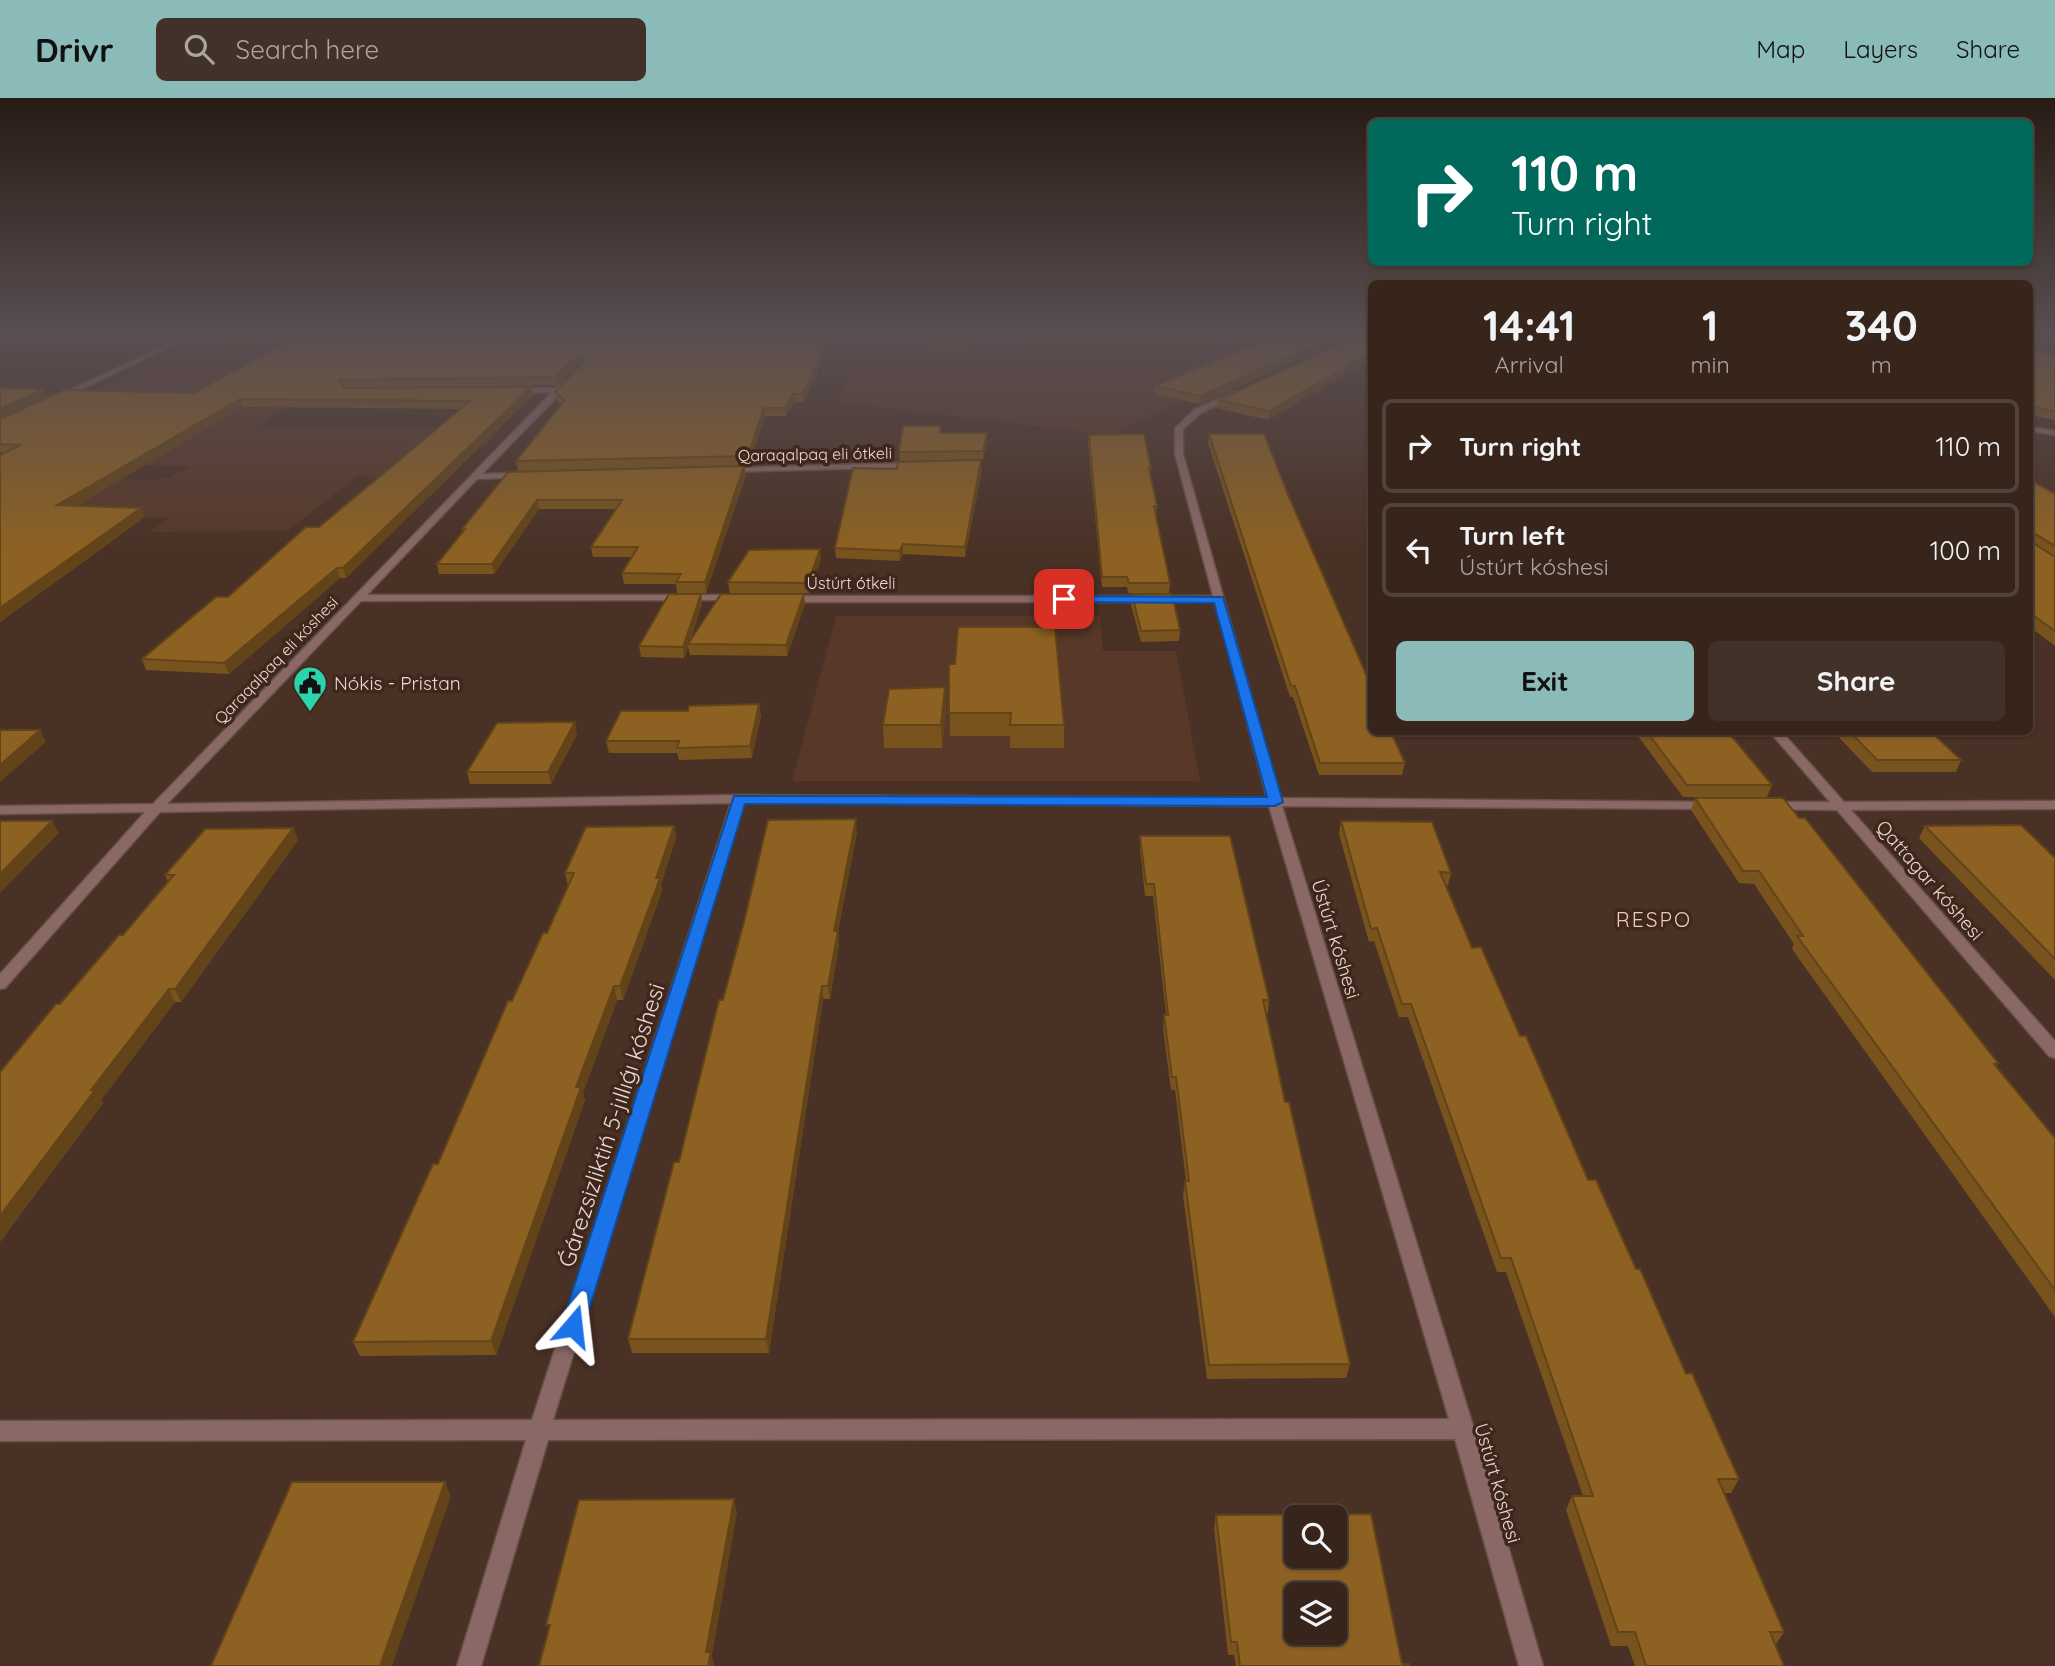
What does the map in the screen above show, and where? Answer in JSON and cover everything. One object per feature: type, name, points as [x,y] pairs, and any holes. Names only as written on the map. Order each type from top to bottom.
[{"type":"street","name":"Qaraqalpaq eli kóshesi","points":[[0,984],[154,810],[544,405]]},
{"type":"street","name":"Ústúrt kóshesi","points":[[1210,405],[1198,411],[1179,428],[1179,454],[1275,802],[1463,1429],[1531,1666]]},
{"type":"street","points":[[2033,429],[2055,433]]},
{"type":"street","name":"Qaraqalpaq eli ótkeli","points":[[710,471],[932,465]]},
{"type":"street","points":[[475,477],[530,475]]},
{"type":"street","points":[[358,598],[744,598]]},
{"type":"street","name":"Ústúrt ótkeli","points":[[772,598],[1219,599]]},
{"type":"street","name":"Qattagar kóshesi","points":[[1779,735],[2055,1052]]},
{"type":"street","points":[[0,810],[154,810],[739,799],[1730,805]]},
{"type":"street","name":"Ǵárezsizliktiń 5-jıllıǵı kóshesi","points":[[469,1666],[540,1429],[739,799]]},
{"type":"street","points":[[1758,805],[2055,805]]},
{"type":"street","points":[[0,1431],[1463,1429]]},
{"type":"shaded area","points":[[97,405],[290,405],[255,428],[502,427],[485,447],[463,447],[428,479],[357,476],[288,531],[149,532],[170,518],[11,514],[54,475],[142,480],[168,478],[191,466],[145,465],[169,450]]},
{"type":"shaded area","points":[[864,405],[1172,405],[1111,435]]},
{"type":"shaded area","points":[[836,616],[1100,616],[1103,651],[1176,651],[1200,781],[792,781]]},
{"type":"building","points":[[31,405],[229,405],[57,505],[141,508],[0,608],[0,455],[21,445],[0,444],[0,419]]},
{"type":"building","points":[[465,405],[512,405],[343,568],[337,568],[224,663],[142,659],[216,597],[228,597],[306,527],[319,527]]},
{"type":"building","points":[[561,405],[787,405],[785,408],[764,408],[748,456],[516,461]]},
{"type":"building","points":[[1242,405],[1279,405],[1269,411]]},
{"type":"building","points":[[2033,405],[2055,405],[2055,411],[2033,407]]},
{"type":"building","points":[[903,426],[940,426],[940,433],[987,433],[983,451],[899,452]]},
{"type":"building","points":[[1144,434],[1157,506],[1154,506],[1170,583],[1129,583],[1127,577],[1102,577],[1089,435]]},
{"type":"building","points":[[1209,434],[1264,434],[1368,679],[1368,735],[1392,735],[1405,763],[1320,763],[1295,686],[1291,686]]},
{"type":"building","points":[[981,460],[965,547],[903,544],[899,551],[835,548],[853,468],[897,469],[898,462]]},
{"type":"building","points":[[744,466],[705,582],[676,582],[681,574],[622,573],[638,547],[591,547],[622,500],[537,500],[492,564],[437,564],[508,472]]},
{"type":"building","points":[[2033,482],[2055,494],[2055,546],[2033,533]]},
{"type":"building","points":[[2033,543],[2055,557],[2055,631],[2033,615]]},
{"type":"building","points":[[820,549],[808,583],[728,582],[749,550]]},
{"type":"building","points":[[669,594],[701,594],[683,647],[639,646]]},
{"type":"building","points":[[721,594],[804,594],[786,645],[688,644]]},
{"type":"building","points":[[1132,594],[1172,594],[1180,630],[1141,631]]},
{"type":"building","points":[[958,627],[1055,627],[1064,725],[1010,725],[1011,713],[949,713],[949,664],[955,664]]},
{"type":"building","points":[[945,687],[941,725],[883,725],[889,689]]},
{"type":"building","points":[[759,704],[750,746],[677,748],[679,741],[606,741],[621,711],[688,711],[689,706]]},
{"type":"building","points":[[575,722],[548,772],[467,772],[497,723]]},
{"type":"building","points":[[0,730],[40,730],[0,765]]},
{"type":"building","points":[[1649,735],[1730,735],[1772,785],[1687,785]]},
{"type":"building","points":[[1853,735],[1934,735],[1961,760],[1877,760]]},
{"type":"building","points":[[1695,798],[1783,798],[1799,818],[1805,818],[1998,1063],[1994,1064],[2055,1138],[2055,1290],[1797,936],[1803,936],[1759,871],[1743,871]]},
{"type":"building","points":[[856,819],[834,931],[838,931],[828,986],[822,986],[766,1339],[628,1339],[674,1162],[679,1162],[719,1000],[723,1000],[768,820]]},
{"type":"building","points":[[0,821],[52,821],[0,874]]},
{"type":"building","points":[[1341,821],[1432,822],[1451,873],[1440,872],[1472,948],[1481,947],[1520,1036],[1526,1036],[1588,1180],[1596,1180],[1636,1269],[1640,1269],[1686,1374],[1692,1373],[1739,1479],[1718,1479],[1784,1632],[1770,1632],[1784,1666],[1646,1666],[1635,1632],[1618,1632],[1572,1496],[1593,1496],[1511,1258],[1501,1258],[1411,1004],[1402,1004],[1377,928],[1371,929]]},
{"type":"building","points":[[2021,825],[2055,858],[2055,959],[1925,826]]},
{"type":"building","points":[[674,826],[656,878],[660,878],[620,986],[614,986],[576,1087],[581,1087],[491,1341],[353,1342],[433,1164],[438,1164],[508,1001],[512,1001],[543,933],[547,933],[574,873],[565,873],[586,827]]},
{"type":"building","points":[[293,828],[175,989],[169,989],[91,1090],[95,1090],[0,1216],[0,1072],[56,1004],[60,1004],[174,875],[165,875],[205,829]]},
{"type":"building","points":[[1140,836],[1230,836],[1269,1000],[1263,1000],[1285,1102],[1289,1102],[1350,1364],[1209,1365],[1185,1181],[1189,1181],[1176,1077],[1172,1077],[1164,1015],[1168,1015],[1154,884],[1146,884]]},
{"type":"building","points":[[292,1482],[445,1482],[380,1666],[211,1666]]},
{"type":"building","points":[[734,1499],[706,1652],[711,1652],[708,1666],[539,1666],[550,1625],[546,1625],[579,1500]]},
{"type":"building","points":[[1347,1514],[1371,1514],[1402,1664],[1409,1666],[1240,1666],[1237,1642],[1231,1642],[1216,1515],[1284,1515],[1284,1568],[1347,1568]]},
{"type":"place","name":"Nókis - Pristan","points":[[310,713]]},
{"type":"district","name":"RESPO","points":[[1654,919]]},
{"type":"route","points":[[573,1326],[739,799],[1275,802],[1219,599],[1064,599]]}]
